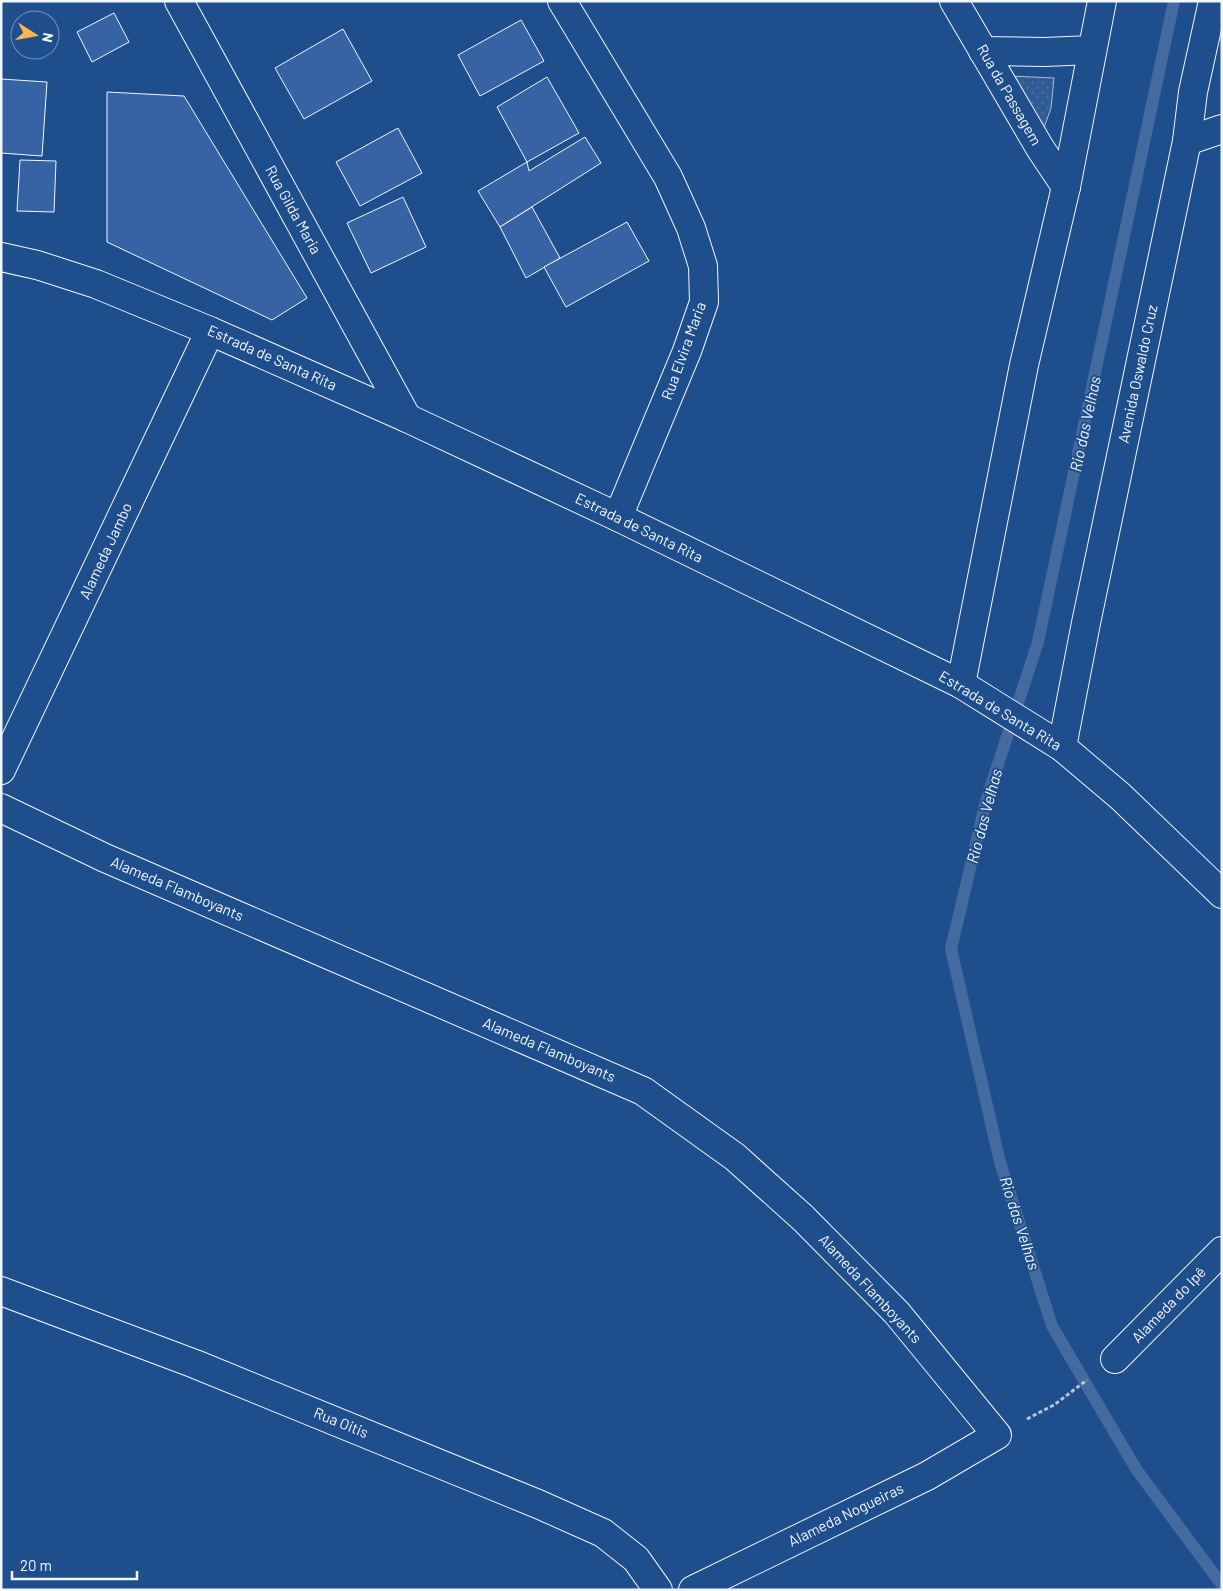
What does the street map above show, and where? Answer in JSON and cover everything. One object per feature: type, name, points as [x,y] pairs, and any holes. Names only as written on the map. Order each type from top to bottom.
[{"type":"street","name":"Rua Gilda Maria","points":[[178,1],[407,418]]},
{"type":"street","name":"Rua Elvira Maria","points":[[562,1],[668,177],[691,228],[702,266],[704,302],[687,351],[618,517]]},
{"type":"street","name":"Rua da Passagem","points":[[954,1],[1066,187]]},
{"type":"street","points":[[961,684],[1024,365],[1066,187],[1102,1]]},
{"type":"street","name":"Avenida Oswaldo Cruz","points":[[1051,741],[1086,623],[1186,142],[1193,92],[1213,1]]},
{"type":"street","points":[[983,51],[1044,52],[1092,50]]},
{"type":"street","points":[[1186,142],[1222,129]]},
{"type":"street","name":"Estrada de Santa Rita","points":[[1,257],[37,265],[96,284],[210,331],[407,418],[618,517],[961,684],[1051,741],[1120,796],[1222,894]]},
{"type":"street","name":"Alameda Jambo","points":[[1,770],[210,331]]},
{"type":"street","name":"Alameda Flamboyants","points":[[1,808],[114,862],[643,1091],[735,1157],[803,1218],[898,1313],[997,1435]]},
{"type":"street","name":"Alameda do Ipê","points":[[1116,1359],[1222,1251]]},
{"type":"street","name":"Rua Oitis","points":[[1,1290],[194,1364],[603,1533],[636,1559],[658,1590]]},
{"type":"street","name":"Alameda Nogueiras","points":[[692,1590],[927,1476],[997,1435]]},
{"type":"path","points":[[1054,1405],[1092,1377]]},
{"type":"shaded area","points":[[1010,76],[1054,78],[1051,108],[1039,142]]},
{"type":"building","points":[[114,13],[129,42],[92,62],[77,32]]},
{"type":"building","points":[[521,20],[544,61],[480,96],[458,55]]},
{"type":"building","points":[[343,29],[372,81],[304,119],[275,68]]},
{"type":"building","points":[[547,77],[579,133],[527,162],[497,107]]},
{"type":"building","points":[[1,79],[47,82],[42,156],[1,153]]},
{"type":"building","points":[[107,92],[184,96],[307,298],[272,320],[107,242]]},
{"type":"building","points":[[398,128],[422,173],[360,206],[336,162]]},
{"type":"building","points":[[585,137],[601,163],[500,227],[478,191],[527,162],[529,171]]},
{"type":"building","points":[[20,160],[56,161],[54,212],[17,211]]},
{"type":"building","points":[[403,197],[426,247],[371,273],[347,223]]},
{"type":"building","points":[[532,207],[560,258],[526,278],[500,227]]},
{"type":"building","points":[[627,222],[649,261],[566,307],[544,267]]},
{"type":"waterway","name":"Rio das Velhas","points":[[1174,1],[1038,642],[986,801],[951,949],[1000,1162],[1052,1326],[1136,1469],[1222,1585]]}]
